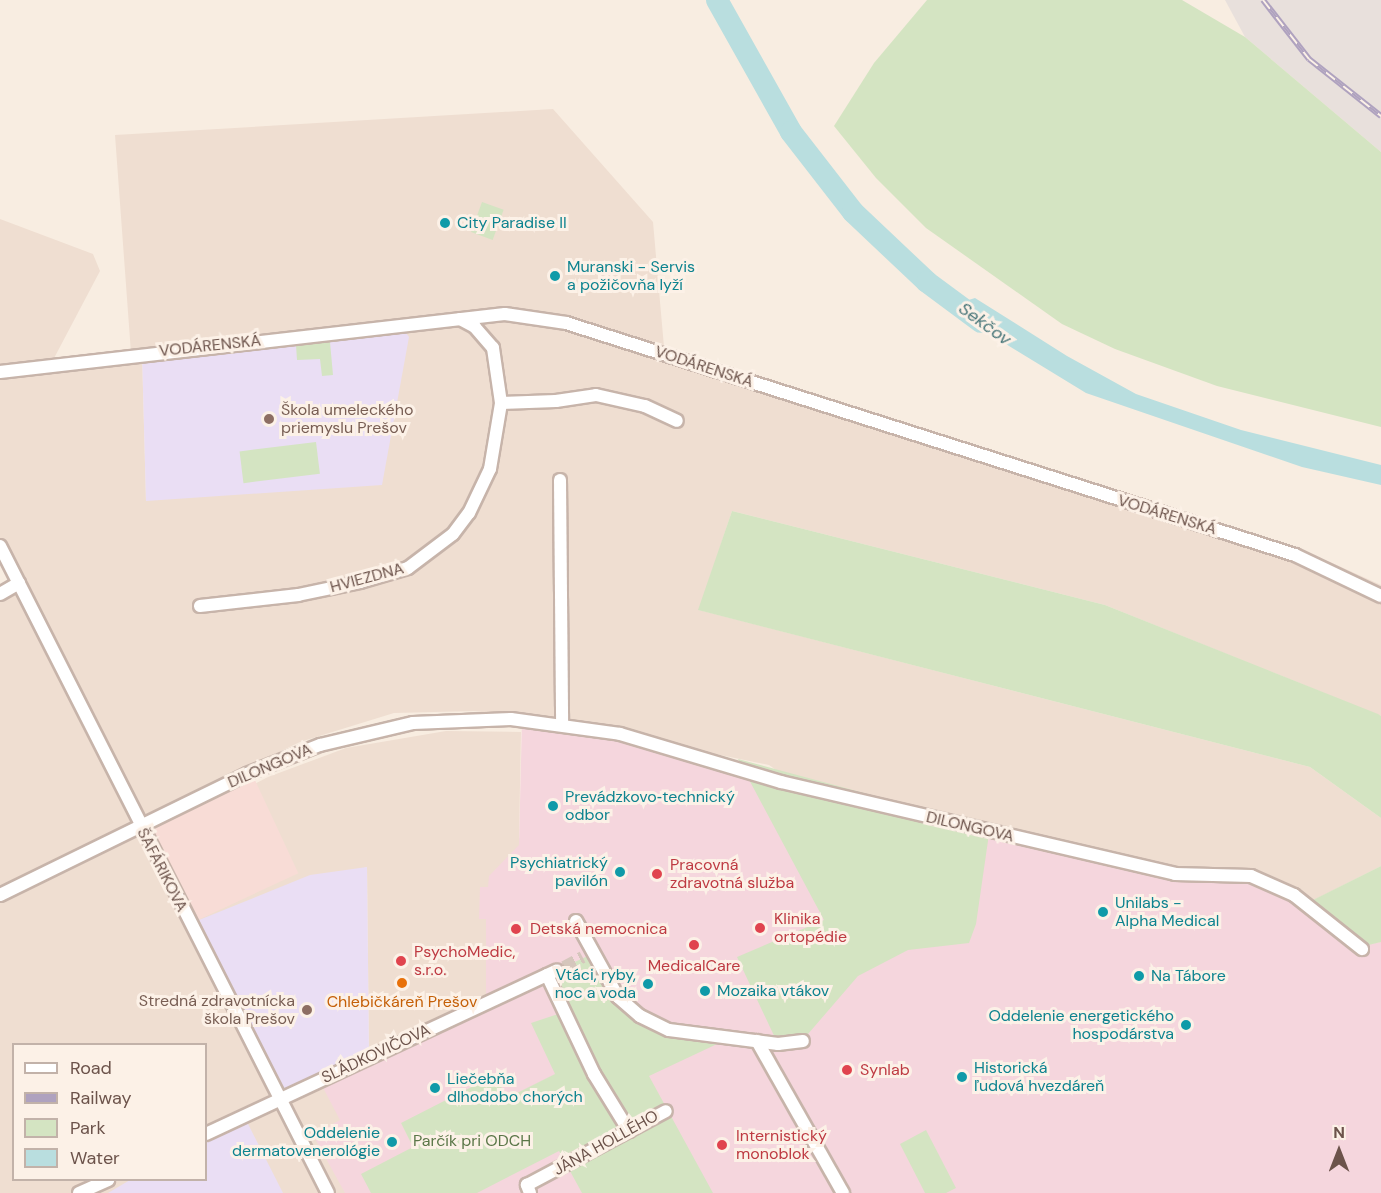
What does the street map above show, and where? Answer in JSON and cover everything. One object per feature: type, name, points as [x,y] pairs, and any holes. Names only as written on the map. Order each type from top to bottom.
[{"type":"street","name":"VODÁRENSKÁ","points":[[0,372],[505,314],[566,323],[1295,555],[1381,596]]},
{"type":"street","name":"HVIEZDNA","points":[[200,606],[298,595],[360,582],[408,568],[433,552],[453,534],[479,495],[490,470],[501,403],[493,348],[475,327],[459,319]]},
{"type":"street","points":[[501,403],[556,401],[596,395],[645,406],[677,421]]},
{"type":"street","points":[[560,480],[562,723]]},
{"type":"street","name":"ŠAFÁRIKOVA","points":[[0,546],[140,827],[328,1193]]},
{"type":"street","points":[[0,594],[19,583]]},
{"type":"street","name":"DILONGOVA","points":[[0,895],[273,762],[354,735],[442,721],[511,719],[562,723],[620,734],[781,782],[1175,874],[1251,876],[1270,882],[1294,895],[1362,949]]},
{"type":"street","points":[[576,921],[588,955],[618,998],[640,1016],[669,1030],[757,1041],[803,1041]]},
{"type":"street","name":"SLÁDKOVIČOVA","points":[[207,1134],[552,973],[594,1074],[629,1131]]},
{"type":"street","points":[[757,1041],[843,1193]]},
{"type":"street","name":"JÁNA HOLLÉHO","points":[[530,1193],[527,1185],[666,1111]]},
{"type":"street","points":[[80,1193],[104,1181]]},
{"type":"shaded area","points":[[1225,0],[1381,0],[1381,152],[1245,37]]},
{"type":"shaded area","points":[[553,109],[653,222],[664,347],[1330,562],[1381,585],[1381,716],[1105,605],[732,511],[699,610],[1310,767],[1381,818],[1381,866],[1310,902],[1364,945],[1381,942],[1381,1193],[769,765],[555,721],[474,711],[394,713],[300,742],[145,816],[155,835],[268,777],[346,748],[446,731],[521,732],[519,838],[532,848],[477,1193],[0,1193],[0,590],[17,579],[0,545],[0,219],[93,254],[100,271],[52,362],[131,353],[115,135]],"holes":[[[397,320],[146,501],[142,352]],[[367,867],[369,1056],[286,1093],[200,920]]]},
{"type":"shaded area","name":"Škola umeleckého priemyslu Prešov","points":[[397,320],[409,337],[382,485],[146,501],[142,353]]},
{"type":"shaded area","points":[[522,719],[562,723],[1175,874],[1270,882],[1364,946],[1381,942],[1381,1193],[345,1193],[313,1135],[340,1120],[319,1080],[486,1003],[486,919],[479,919],[480,887],[488,887],[489,876],[519,845]]},
{"type":"shaded area","points":[[254,778],[298,873],[194,922],[150,827]]},
{"type":"shaded area","name":"Stredná zdravotnícka škola Prešov","points":[[367,867],[369,1056],[286,1093],[199,920],[310,875]]},
{"type":"shaded area","points":[[247,1122],[283,1193],[108,1193],[128,1181],[207,1181],[207,1142]]},
{"type":"green space","points":[[927,0],[1182,0],[1245,37],[1381,152],[1381,427],[1217,386],[1115,349],[1062,324],[926,228],[876,178],[834,126],[874,63]]},
{"type":"green space","points":[[482,202],[504,210],[493,240],[471,232]]},
{"type":"green space","points":[[330,342],[333,375],[322,376],[320,359],[297,360],[296,345]]},
{"type":"green space","points":[[316,442],[320,474],[243,483],[240,451]]},
{"type":"green space","points":[[732,511],[1105,605],[1378,714],[1381,716],[1381,818],[1310,767],[698,610]]},
{"type":"green space","points":[[738,759],[990,827],[976,924],[969,943],[908,950],[858,976],[802,1041],[777,1042],[737,957],[824,920]]},
{"type":"green space","points":[[1381,866],[1381,942],[1364,946],[1309,902]]},
{"type":"green space","name":"Parčík pri ODCH","points":[[594,953],[618,998],[654,1023],[732,1037],[649,1076],[713,1193],[582,1193],[559,1151],[477,1193],[371,1193],[361,1174],[413,1147],[401,1123],[495,1075],[507,1098],[555,1074],[531,1023],[564,1012],[547,975]]},
{"type":"green space","points":[[926,1130],[956,1188],[946,1193],[925,1193],[900,1144]]},
{"type":"water","points":[[975,298],[1067,356],[1136,394],[1241,430],[1381,465],[1381,485],[1302,467],[1086,393],[1009,346],[953,305]]},
{"type":"waterway","name":"Sekčov","points":[[717,0],[791,132],[853,212],[927,282],[981,322]]},
{"type":"tunnel","points":[[564,967],[583,957]]},
{"type":"railway","points":[[1263,0],[1309,59],[1381,116]]},
{"type":"place","name":"City Paradise II","points":[[445,223]]},
{"type":"place","name":"Muranski - Servis a požičovňa lyží","points":[[555,276]]},
{"type":"place","name":"Škola umeleckého priemyslu Prešov","points":[[269,419]]},
{"type":"place","name":"Prevádzkovo‑technický odbor","points":[[553,806]]},
{"type":"place","name":"Psychiatrický pavilón","points":[[620,872]]},
{"type":"place","name":"Pracovná zdravotná služba","points":[[657,874]]},
{"type":"place","name":"Unilabs - Alpha Medical","points":[[1103,912]]},
{"type":"place","name":"Klinika ortopédie","points":[[760,928]]},
{"type":"place","name":"Detská nemocnica","points":[[516,929]]},
{"type":"place","name":"MedicalCare","points":[[694,945]]},
{"type":"place","name":"PsychoMedic, s.r.o.","points":[[401,961]]},
{"type":"place","name":"Na Tábore","points":[[1139,976]]},
{"type":"place","name":"Chlebičkáreň Prešov","points":[[402,983]]},
{"type":"place","name":"Vtáci, ryby, noc a voda","points":[[648,984]]},
{"type":"place","name":"Mozaika vtákov","points":[[705,991]]},
{"type":"place","name":"Stredná zdravotnícka škola Prešov","points":[[307,1010]]},
{"type":"place","name":"Oddelenie energetického hospodárstva","points":[[1186,1025]]},
{"type":"place","name":"Synlab","points":[[847,1070]]},
{"type":"place","name":"Historická ľudová hvezdáreň","points":[[962,1077]]},
{"type":"place","name":"Liečebňa dlhodobo chorých","points":[[435,1088]]},
{"type":"place","name":"Oddelenie dermatovenerológie","points":[[392,1142]]},
{"type":"place","name":"Internistický monoblok","points":[[722,1145]]}]
